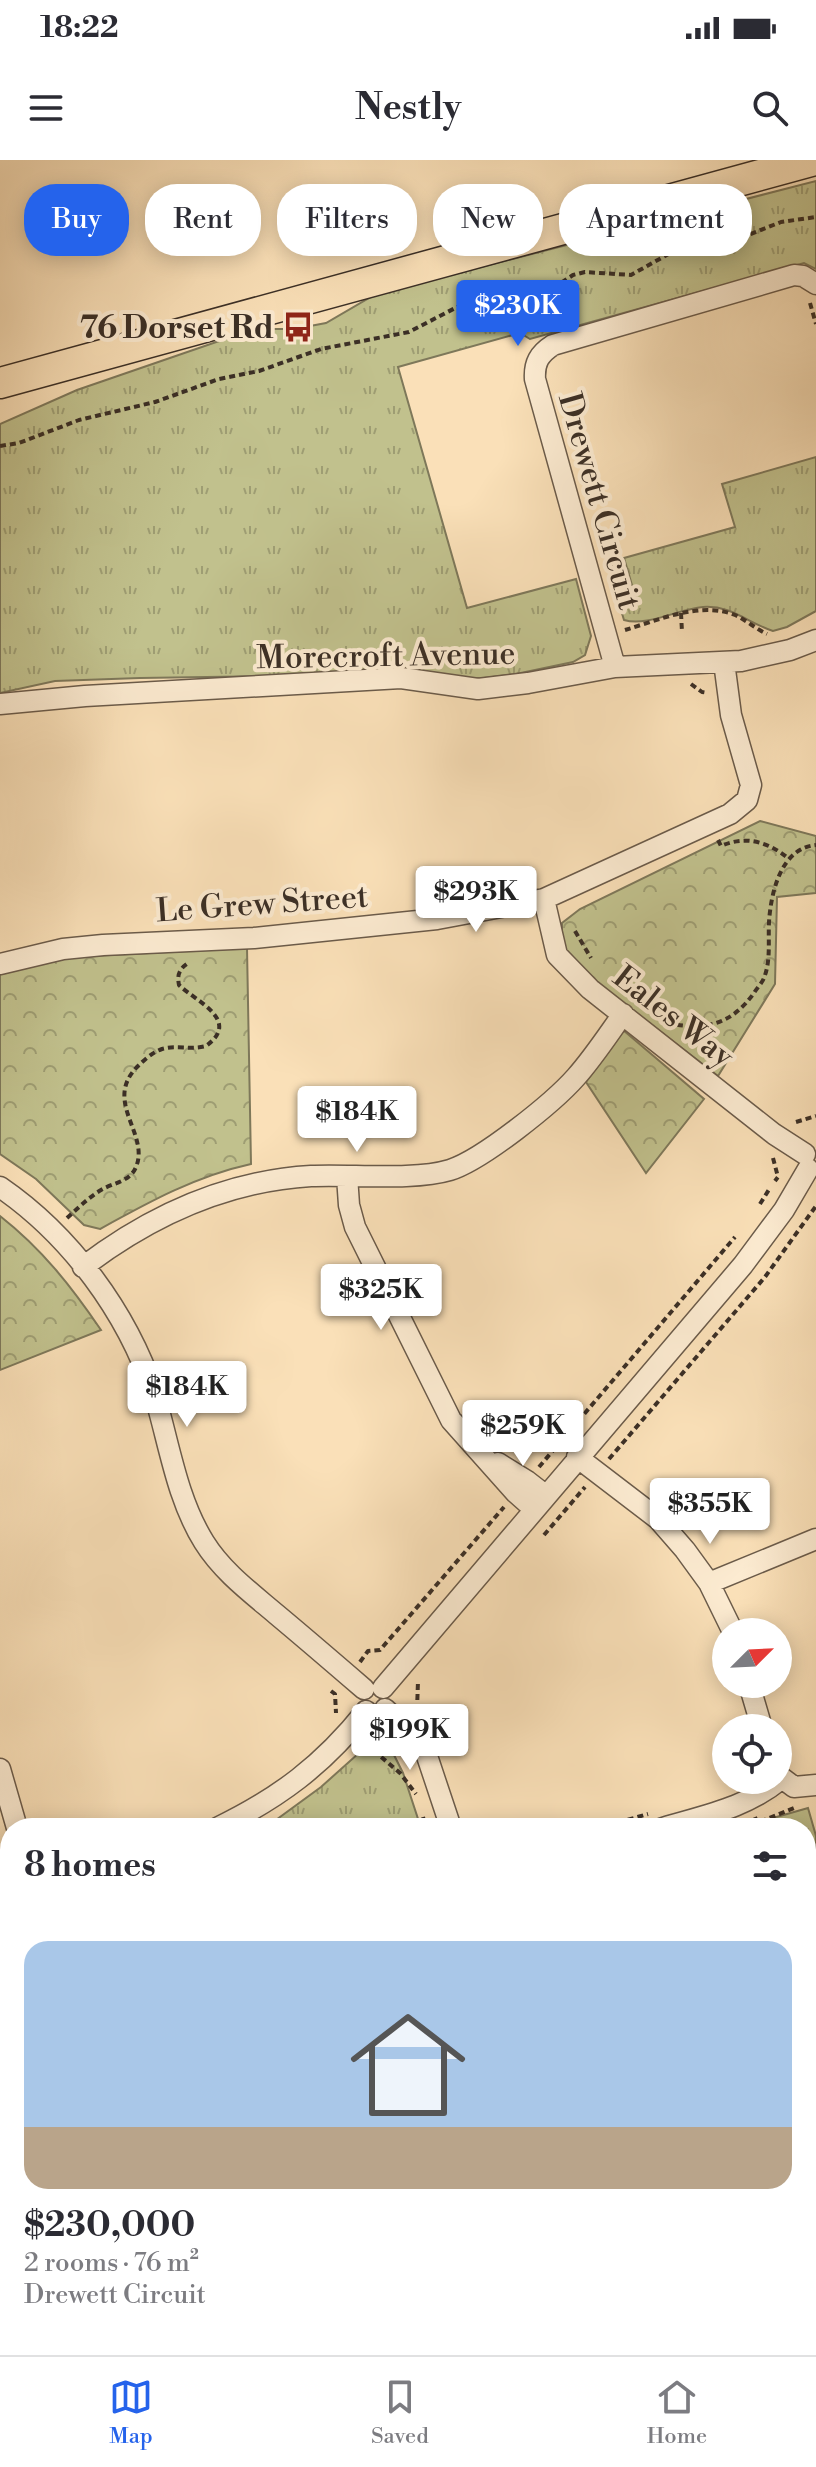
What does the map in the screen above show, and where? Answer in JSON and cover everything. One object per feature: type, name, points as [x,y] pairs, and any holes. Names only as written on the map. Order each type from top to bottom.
[{"type":"main road","points":[[0,383],[815,160]]},
{"type":"main road","points":[[0,404],[167,336]]},
{"type":"street","name":"Drewett Circuit","points":[[615,667],[615,632],[535,379],[537,360],[543,351],[553,345],[794,275],[803,276],[809,291]]},
{"type":"street","name":"Morecroft Avenue","points":[[0,704],[85,696],[401,678],[478,689],[615,667],[724,662],[767,656],[816,640]]},
{"type":"street","name":"Le Grew Street","points":[[0,964],[63,949],[254,938],[546,907],[730,814],[747,800],[751,785],[731,715],[724,662]]},
{"type":"street","name":"Eales Way","points":[[546,907],[557,955],[590,989],[811,1161]]},
{"type":"street","points":[[83,1267],[128,1235],[219,1192],[287,1179],[435,1174],[451,1169],[485,1152],[569,1085],[623,1014]]},
{"type":"street","points":[[365,1684],[539,1502],[758,1246],[784,1210],[811,1161]]},
{"type":"street","points":[[347,1176],[349,1205],[355,1227],[451,1420],[484,1455],[539,1502]]},
{"type":"street","points":[[0,1187],[53,1231],[107,1297],[137,1351],[153,1391],[183,1496],[204,1543],[239,1582],[365,1684],[389,1696],[296,1783],[238,1818]]},
{"type":"street","points":[[581,1452],[609,1483],[635,1499],[658,1519],[685,1550],[712,1590],[720,1618]]},
{"type":"street","points":[[712,1590],[771,1558],[816,1539]]},
{"type":"street","points":[[375,1710],[418,1740],[427,1756],[448,1818]]},
{"type":"street","points":[[0,1769],[14,1818]]},
{"type":"street","points":[[792,1786],[816,1785]]},
{"type":"street","points":[[697,1818],[742,1805],[760,1794]]},
{"type":"path","points":[[0,446],[19,443],[79,420],[155,402],[219,379],[259,371],[321,349],[409,332],[461,305],[538,298],[573,275],[585,272],[631,275],[672,252],[707,249],[781,222],[816,217]]},
{"type":"path","points":[[809,291],[816,324]]},
{"type":"path","points":[[606,567],[622,562],[633,599],[617,605],[615,632]]},
{"type":"path","points":[[615,632],[681,613],[713,609],[736,615],[765,633],[775,635]]},
{"type":"path","points":[[681,613],[682,632]]},
{"type":"path","points":[[615,632],[644,650],[645,666]]},
{"type":"path","points":[[710,824],[721,846],[733,840],[755,841],[772,845],[788,858]]},
{"type":"path","points":[[666,1023],[690,1028],[724,1022],[745,1005],[764,979],[773,898],[788,858],[796,850],[816,845]]},
{"type":"path","points":[[546,907],[570,924],[600,967]]},
{"type":"path","points":[[53,1231],[82,1204],[131,1176],[136,1169],[138,1152],[124,1102],[125,1088],[133,1070],[162,1049],[206,1046],[216,1034],[218,1027],[213,1011],[179,985],[177,977],[180,970],[191,961]]},
{"type":"path","points":[[756,1210],[778,1177],[772,1153],[766,1148],[774,1134],[783,1120],[790,1124],[816,1116]]},
{"type":"path","points":[[335,1694],[365,1684],[368,1651],[380,1650],[739,1232]]},
{"type":"path","points":[[579,1495],[590,1494]]},
{"type":"green space","points":[[816,181],[816,269],[804,263],[530,339],[520,333],[398,367],[467,608],[576,579],[591,636],[585,655],[573,662],[516,674],[460,681],[344,675],[140,678],[55,681],[0,693],[0,424],[77,390],[254,329],[294,329],[326,323],[376,294],[524,256],[543,256],[543,251],[559,247],[559,256],[752,256],[752,197]]},
{"type":"green space","points":[[816,457],[816,611],[773,631],[713,607],[693,608],[643,621],[624,620],[620,607],[637,602],[624,558],[735,527],[722,484]]},
{"type":"green space","points":[[760,821],[816,836],[816,893],[777,897],[775,984],[718,1076],[574,965],[562,944],[562,923],[580,909]]},
{"type":"green space","points":[[247,948],[251,1164],[192,1183],[100,1229],[84,1225],[36,1179],[0,1154],[0,974],[71,957]]},
{"type":"green space","points":[[623,1030],[704,1099],[646,1173],[586,1082]]},
{"type":"green space","points":[[0,1216],[55,1269],[101,1330],[0,1370]]},
{"type":"green space","points":[[369,1744],[390,1747],[403,1773],[418,1818],[279,1818],[321,1787]]},
{"type":"green space","points":[[808,1808],[811,1818],[773,1818]]},
{"type":"place","name":"76 Dorset Rd","points":[[298,327]]}]
